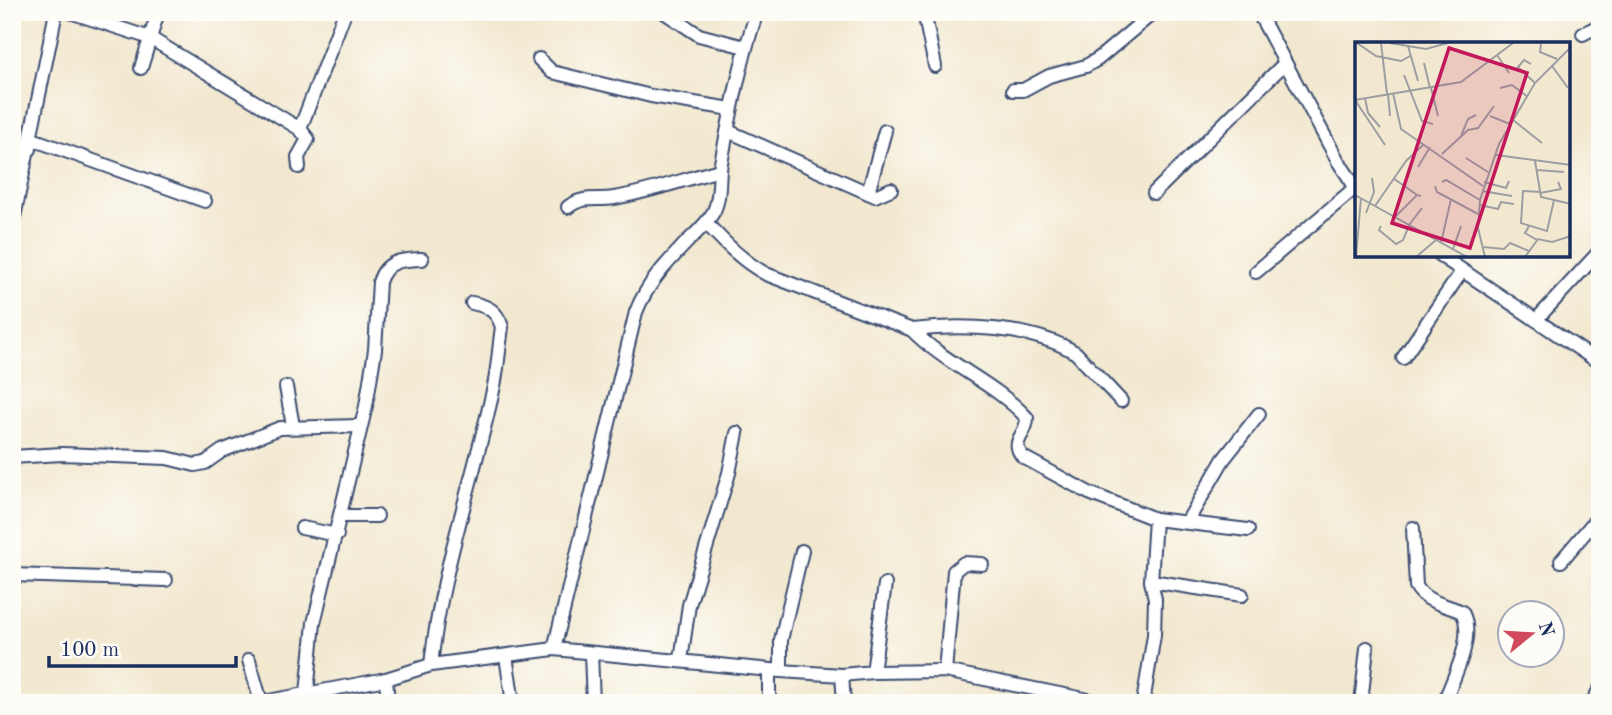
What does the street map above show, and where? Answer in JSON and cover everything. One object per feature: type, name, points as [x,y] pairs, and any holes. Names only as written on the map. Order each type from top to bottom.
[{"type":"street","points":[[12,227],[56,12]]},
{"type":"street","points":[[70,12],[150,38],[300,129],[308,139],[298,157],[299,166]]},
{"type":"street","points":[[141,68],[158,12]]},
{"type":"street","points":[[300,129],[345,12]]},
{"type":"street","points":[[664,12],[699,35],[744,47]]},
{"type":"street","points":[[554,649],[636,312],[654,276],[706,223],[718,200],[720,170],[731,109],[744,47],[757,12]]},
{"type":"street","points":[[924,12],[935,66]]},
{"type":"street","points":[[1013,90],[1023,90],[1049,76],[1086,66],[1154,12]]},
{"type":"street","points":[[1258,12],[1284,64],[1355,185]]},
{"type":"street","points":[[1583,34],[1600,25]]},
{"type":"street","points":[[540,59],[552,72],[651,96],[731,109]]},
{"type":"street","points":[[1154,193],[1284,64]]},
{"type":"street","points":[[728,131],[875,196],[891,189]]},
{"type":"street","points":[[867,193],[885,131]]},
{"type":"street","points":[[12,148],[31,144],[205,201]]},
{"type":"street","points":[[568,207],[587,198],[615,198],[720,170]]},
{"type":"street","points":[[1256,272],[1355,188]]},
{"type":"street","points":[[706,223],[732,251],[766,274],[912,330],[985,327],[1025,334],[1069,348],[1121,401]]},
{"type":"street","points":[[1536,320],[1600,251]]},
{"type":"street","points":[[1442,257],[1600,363]]},
{"type":"street","points":[[307,692],[314,623],[366,407],[375,350],[379,282],[382,272],[389,264],[400,260],[422,259]]},
{"type":"street","points":[[1403,358],[1462,271]]},
{"type":"street","points":[[431,665],[433,641],[457,526],[494,384],[502,327],[489,307],[472,303]]},
{"type":"street","points":[[912,330],[927,345],[980,378],[1015,405],[1027,418],[1026,427],[1016,444],[1023,457],[1089,493],[1155,519],[1248,530]]},
{"type":"street","points":[[286,387],[293,426]]},
{"type":"street","points":[[1187,522],[1223,460],[1259,414]]},
{"type":"street","points":[[12,457],[62,454],[167,458],[195,465],[205,463],[222,451],[267,432],[293,426],[360,426]]},
{"type":"street","points":[[681,660],[689,605],[729,473],[737,433]]},
{"type":"street","points":[[1561,561],[1600,515]]},
{"type":"street","points":[[341,516],[377,516]]},
{"type":"street","points":[[1143,703],[1154,635],[1155,599],[1150,581],[1155,519]]},
{"type":"street","points":[[302,528],[337,535]]},
{"type":"street","points":[[1413,528],[1416,586],[1419,592],[1444,606],[1462,612],[1466,620],[1464,647],[1444,703]]},
{"type":"street","points":[[769,703],[802,551]]},
{"type":"street","points":[[945,671],[954,571],[964,563],[982,564]]},
{"type":"street","points":[[12,575],[166,580]]},
{"type":"street","points":[[1150,581],[1242,595]]},
{"type":"street","points":[[873,672],[885,584]]},
{"type":"street","points":[[1361,703],[1367,648]]},
{"type":"street","points":[[249,660],[260,702],[386,679],[431,665],[554,649],[842,675],[945,671],[1076,700],[1104,703]]},
{"type":"street","points":[[591,653],[593,703]]},
{"type":"street","points":[[506,656],[513,703]]},
{"type":"street","points":[[842,675],[844,703]]},
{"type":"street","points":[[386,679],[388,703]]},
{"type":"street","points":[[1592,703],[1600,689]]}]
